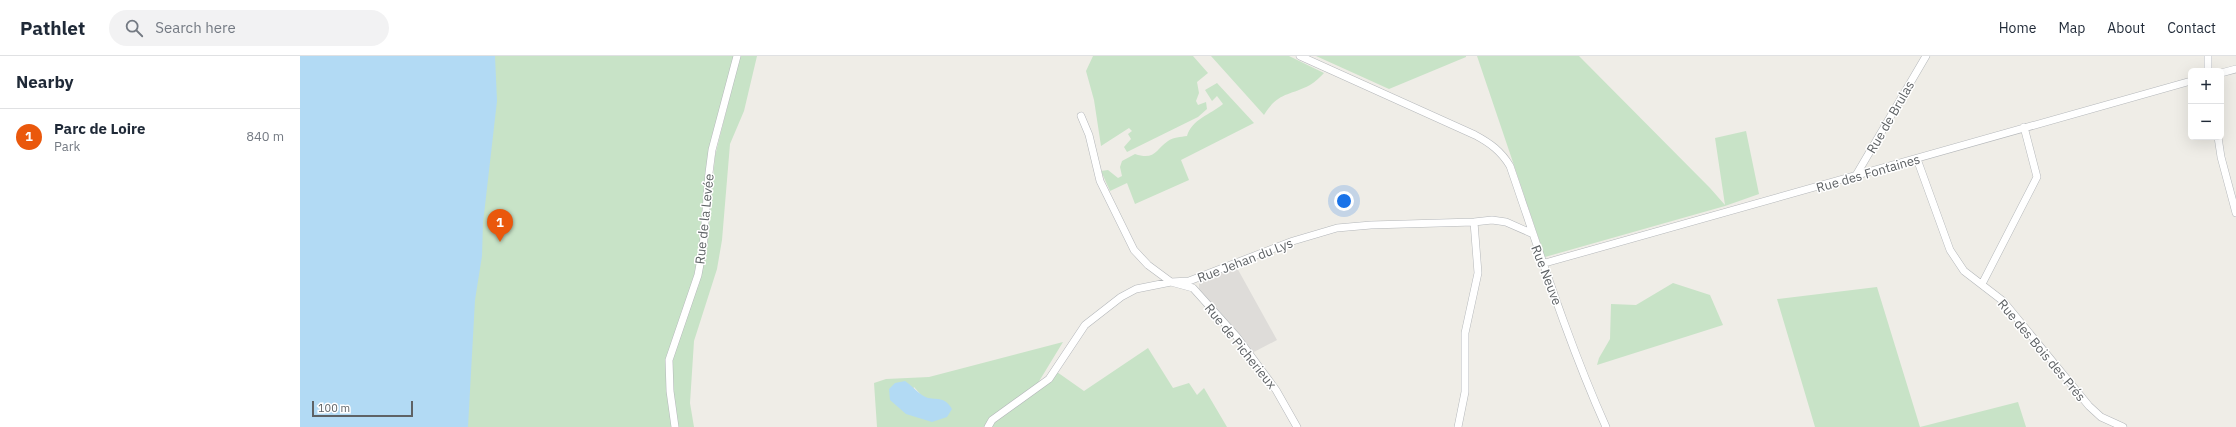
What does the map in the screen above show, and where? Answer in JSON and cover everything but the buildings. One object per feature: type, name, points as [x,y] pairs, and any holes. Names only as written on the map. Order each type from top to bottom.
[{"type":"street","name":"Rue de la Levée","points":[[675,427],[670,391],[669,360],[698,275],[705,235],[712,150],[737,56]]},
{"type":"street","name":"Rue Neuve","points":[[1300,56],[1490,142],[1505,157],[1513,176],[1531,233],[1545,263],[1573,346],[1606,427]]},
{"type":"street","name":"Rue de Brulas","points":[[1855,178],[1926,56]]},
{"type":"street","points":[[2208,56],[2208,68]]},
{"type":"street","points":[[2224,72],[2236,69]]},
{"type":"street","name":"Rue des Fontaines","points":[[1545,263],[1855,178],[2024,127],[2188,82]]},
{"type":"street","points":[[1081,116],[1089,135],[1100,181],[1134,250],[1148,265],[1171,282]]},
{"type":"street","points":[[1982,284],[2037,177],[2024,127]]},
{"type":"street","points":[[2218,140],[2221,157],[2236,213]]},
{"type":"street","name":"Rue des Bois des Prés","points":[[1917,159],[1950,250],[1964,271],[2003,301],[2090,406],[2101,417],[2123,427]]},
{"type":"street","name":"Rue Jehan du Lys","points":[[988,427],[992,420],[1049,379],[1085,325],[1126,294],[1136,289],[1171,282],[1189,281],[1293,241],[1337,228],[1371,225],[1474,222],[1492,220],[1506,222],[1531,233]]},
{"type":"street","points":[[1458,427],[1465,392],[1465,333],[1478,273],[1474,222]]},
{"type":"street","name":"Rue de Picherieux","points":[[1171,282],[1193,288],[1236,337],[1276,390],[1297,427]]},
{"type":"shaded area","points":[[1236,266],[1277,340],[1252,353],[1235,329],[1199,289],[1199,281]]},
{"type":"green space","points":[[300,56],[736,56],[716,126],[698,288],[707,248],[715,156],[740,56],[757,56],[744,111],[730,144],[722,240],[717,269],[694,341],[690,403],[694,427],[300,427]]},
{"type":"green space","points":[[1093,56],[1193,56],[1208,73],[1197,82],[1199,93],[1196,101],[1198,105],[1206,102],[1207,109],[1198,117],[1127,152],[1124,147],[1131,139],[1128,134],[1132,131],[1129,128],[1101,146],[1094,100],[1086,71]]},
{"type":"green space","points":[[1211,56],[1289,56],[1324,73],[1316,81],[1303,89],[1279,98],[1264,115]]},
{"type":"green space","points":[[1316,56],[1466,56],[1466,57],[1389,89]]},
{"type":"green space","points":[[1477,56],[1579,56],[1725,205],[1715,138],[1746,131],[1759,194],[1725,206],[1545,257]]},
{"type":"green space","points":[[1217,83],[1254,123],[1181,160],[1189,180],[1135,204],[1127,183],[1110,191],[1101,171],[1108,170],[1118,178],[1122,176],[1120,167],[1122,161],[1135,154],[1142,156],[1151,155],[1170,140],[1177,137],[1187,136],[1189,130],[1197,121],[1223,104],[1217,96],[1212,101],[1205,90]]},
{"type":"green space","points":[[1673,283],[1710,295],[1723,325],[1597,365],[1599,358],[1610,339],[1611,304],[1636,305]]},
{"type":"green space","points":[[1877,287],[1920,427],[1815,427],[1777,299]]},
{"type":"green space","points":[[1063,342],[1038,383],[991,417],[985,427],[877,427],[874,383],[886,379],[929,377]],"holes":[[[914,387],[922,396],[906,414]]]},
{"type":"green space","points":[[1148,348],[1173,388],[1189,383],[1197,395],[1204,388],[1227,427],[989,427],[995,421],[1052,381],[1057,372],[1084,391]]},
{"type":"green space","points":[[2018,402],[2026,427],[1920,427]]},
{"type":"water","points":[[300,56],[495,56],[497,101],[483,223],[482,256],[475,300],[468,427],[300,427]]},
{"type":"water","points":[[905,381],[926,397],[945,401],[949,404],[952,409],[947,417],[932,422],[906,414],[890,400],[889,389],[895,383]]},
{"type":"place","name":"Parc de Loire","points":[[500,242]]}]
